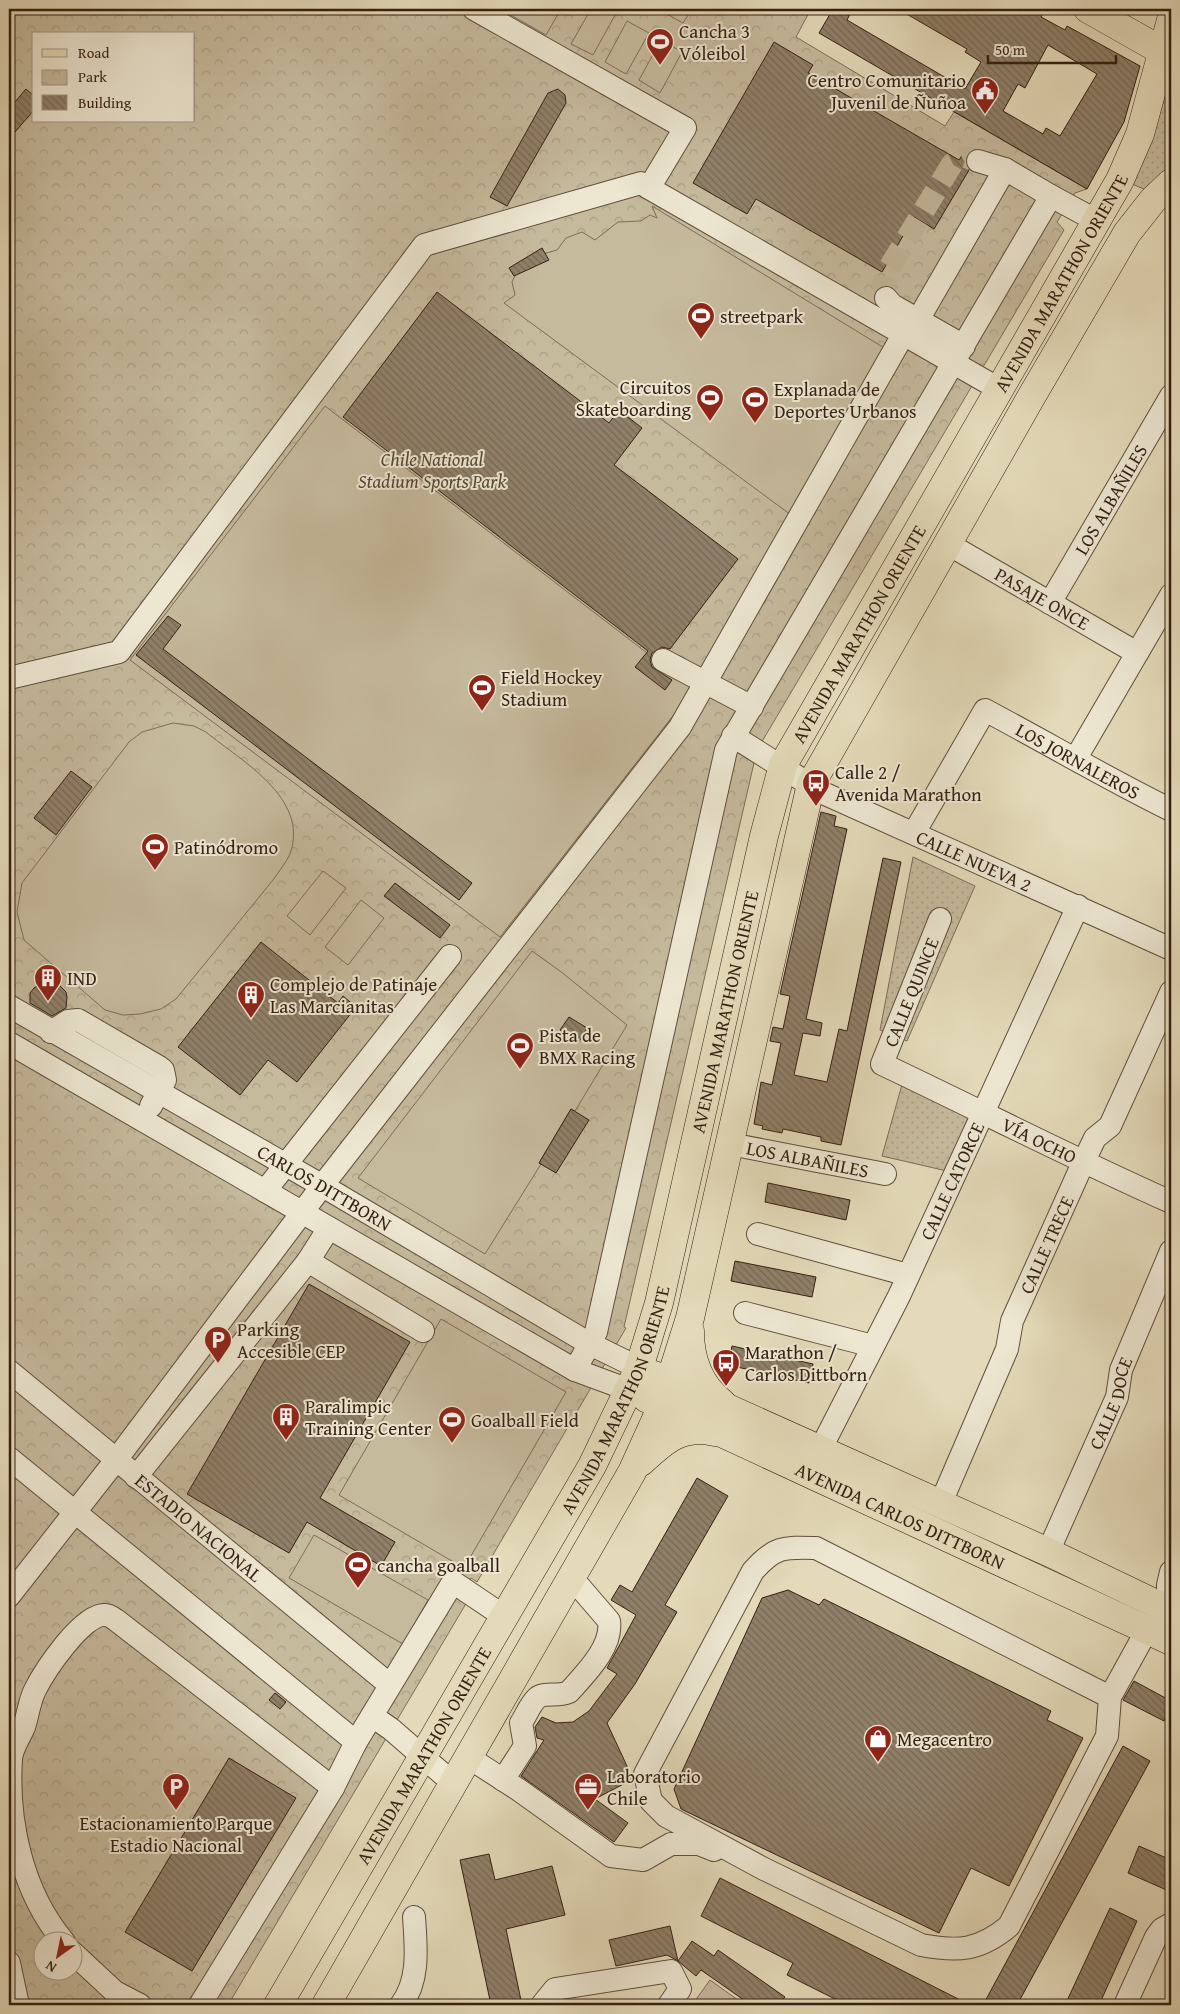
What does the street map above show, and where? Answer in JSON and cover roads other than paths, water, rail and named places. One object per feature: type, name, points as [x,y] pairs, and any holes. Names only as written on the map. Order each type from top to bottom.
[{"type":"main road","points":[[1088,9],[1168,52]]},
{"type":"main road","points":[[1152,9],[1171,19]]},
{"type":"main road","name":"AVENIDA MARATHON ORIENTE","points":[[278,2005],[592,1466],[634,1379],[659,1303],[764,836],[783,765],[1097,222],[1132,155],[1168,52],[1171,19]]},
{"type":"main road","name":"AVENIDA MARATHON ORIENTE","points":[[326,2005],[632,1472],[666,1395],[690,1318],[811,784],[1127,233],[1170,185]]},
{"type":"main road","points":[[731,986],[763,991]]},
{"type":"main road","points":[[632,1472],[670,1437],[692,1429],[727,1423],[697,1372],[692,1353],[690,1318]]},
{"type":"main road","name":"AVENIDA CARLOS DITTBORN","points":[[634,1379],[1171,1641]]},
{"type":"main road","name":"AVENIDA CARLOS DITTBORN","points":[[727,1423],[820,1452],[1048,1552],[1170,1610]]},
{"type":"main road","points":[[538,1559],[572,1578]]},
{"type":"street","points":[[474,9],[685,128],[649,188]]},
{"type":"street","points":[[978,161],[1005,169],[1097,222]]},
{"type":"street","points":[[9,1596],[116,1460],[322,1186],[680,726],[911,327],[1005,169]]},
{"type":"street","points":[[9,678],[119,652],[424,245],[640,183],[911,327],[959,355],[999,390]]},
{"type":"street","points":[[575,1370],[596,1332],[726,750],[1051,196]]},
{"type":"street","points":[[886,298],[911,327]]},
{"type":"street","name":"LOS ALBAÑILES","points":[[1050,603],[1171,396]]},
{"type":"street","name":"PASAJE ONCE","points":[[948,544],[1138,653]]},
{"type":"street","points":[[1076,758],[1171,595]]},
{"type":"street","points":[[663,660],[752,707]]},
{"type":"street","name":"LOS JORNALEROS","points":[[914,833],[985,710],[1076,758],[1126,788],[1171,810]]},
{"type":"street","name":"CALLE NUEVA 2","points":[[733,736],[783,765],[823,793],[1171,949]]},
{"type":"street","name":"CALLE CATORCE","points":[[820,1452],[908,1275],[1078,906]]},
{"type":"street","name":"CALLE QUINCE","points":[[882,1064],[940,919]]},
{"type":"street","points":[[265,1191],[450,956]]},
{"type":"street","name":"CALLE TRECE","points":[[940,1505],[1007,1349],[1012,1321],[1083,1163],[1095,1138],[1110,1126],[1171,992]]},
{"type":"street","name":"CARLOS DITTBORN","points":[[9,1006],[51,1032],[286,1165],[590,1344],[634,1379]]},
{"type":"street","name":"CARLOS DITTBORN","points":[[9,1043],[575,1370],[634,1379]]},
{"type":"street","name":"VÍA OCHO","points":[[882,1064],[984,1112],[1083,1163],[1171,1202]]},
{"type":"street","points":[[143,1120],[159,1093]]},
{"type":"street","name":"LOS ALBAÑILES","points":[[730,1144],[885,1174]]},
{"type":"street","points":[[136,1477],[308,1260],[329,1228]]},
{"type":"street","points":[[758,1234],[908,1275]]},
{"type":"street","name":"CALLE DOCE","points":[[1048,1552],[1117,1397],[1121,1370],[1171,1251]]},
{"type":"street","points":[[308,1260],[422,1331]]},
{"type":"street","points":[[745,1313],[873,1346]]},
{"type":"street","name":"ESTADIO NACIONAL","points":[[9,1371],[390,1685]]},
{"type":"street","points":[[9,1458],[356,1742]]},
{"type":"street","points":[[1110,1697],[816,1548],[787,1547],[767,1555],[753,1571],[645,1774],[651,1801],[666,1816],[764,1869],[921,1945],[946,1949],[965,1949],[992,1940],[1009,1926],[1107,1736],[1110,1697],[1147,1630]]},
{"type":"street","points":[[1170,1610],[1168,1584],[1171,1572]]},
{"type":"street","points":[[503,1780],[525,1746],[521,1724],[534,1702],[542,1696],[562,1695],[568,1692],[600,1653],[608,1638],[610,1630],[609,1621],[572,1578]]},
{"type":"street","points":[[200,2005],[333,1788],[356,1742],[453,1582],[505,1617]]},
{"type":"street","points":[[55,1932],[39,1904],[22,1859],[15,1832],[11,1794],[11,1756],[35,1690],[66,1642],[82,1626],[95,1617],[106,1615],[116,1620],[333,1788]]},
{"type":"street","points":[[372,1716],[424,1757],[453,1783]]},
{"type":"street","points":[[468,1757],[611,1856],[643,1860],[671,1844],[700,1844],[764,1869]]},
{"type":"street","points":[[611,1856],[631,1856],[644,1849],[658,1833],[666,1816]]},
{"type":"street","points":[[401,2005],[413,1978],[416,1964],[414,1917]]},
{"type":"street","points":[[1125,2005],[1156,1937],[1162,1929],[1171,1924]]},
{"type":"street","points":[[82,1961],[115,1992],[140,2005]]},
{"type":"street","points":[[9,1963],[18,2005]]},
{"type":"street","points":[[542,2005],[555,1989],[670,1971],[680,1989],[669,2005]]},
{"type":"tunnel","points":[[886,298],[883,285],[886,273],[952,164],[966,157],[978,161]]},
{"type":"place","name":"Cancha 3 Vóleibol","points":[[660,66]]},
{"type":"place","name":"Centro Comunitario Juvenil de Ñuñoa","points":[[985,115]]},
{"type":"place","name":"streetpark","points":[[701,340]]},
{"type":"place","name":"Circuitos Skateboarding","points":[[710,422]]},
{"type":"place","name":"Explanada de Deportes Urbanos","points":[[755,424]]},
{"type":"place","name":"Field Hockey Stadium","points":[[482,712]]},
{"type":"place","name":"Calle 2 / Avenida Marathon","points":[[816,807]]},
{"type":"place","name":"Patinódromo","points":[[155,871]]},
{"type":"place","name":"IND","points":[[48,1002]]},
{"type":"place","name":"Complejo de Patinaje Las Marcianitas","points":[[251,1019]]},
{"type":"place","name":"Pista de BMX Racing","points":[[520,1070]]},
{"type":"place","name":"Parking Accesible CEP","points":[[218,1364]]},
{"type":"place","name":"Marathon / Carlos Dittborn","points":[[726,1387]]},
{"type":"place","name":"Paralimpic Training Center","points":[[286,1441]]},
{"type":"place","name":"Goalball Field","points":[[452,1444]]},
{"type":"place","name":"cancha goalball","points":[[358,1589]]},
{"type":"place","name":"Megacentro","points":[[878,1763]]},
{"type":"place","name":"Estacionamiento Parque Estadio Nacional","points":[[176,1811]]},
{"type":"place","name":"Laboratorio Chile","points":[[588,1811]]},
{"type":"park label","name":"Chile National Stadium Sports Park","points":[[432,470]]}]
